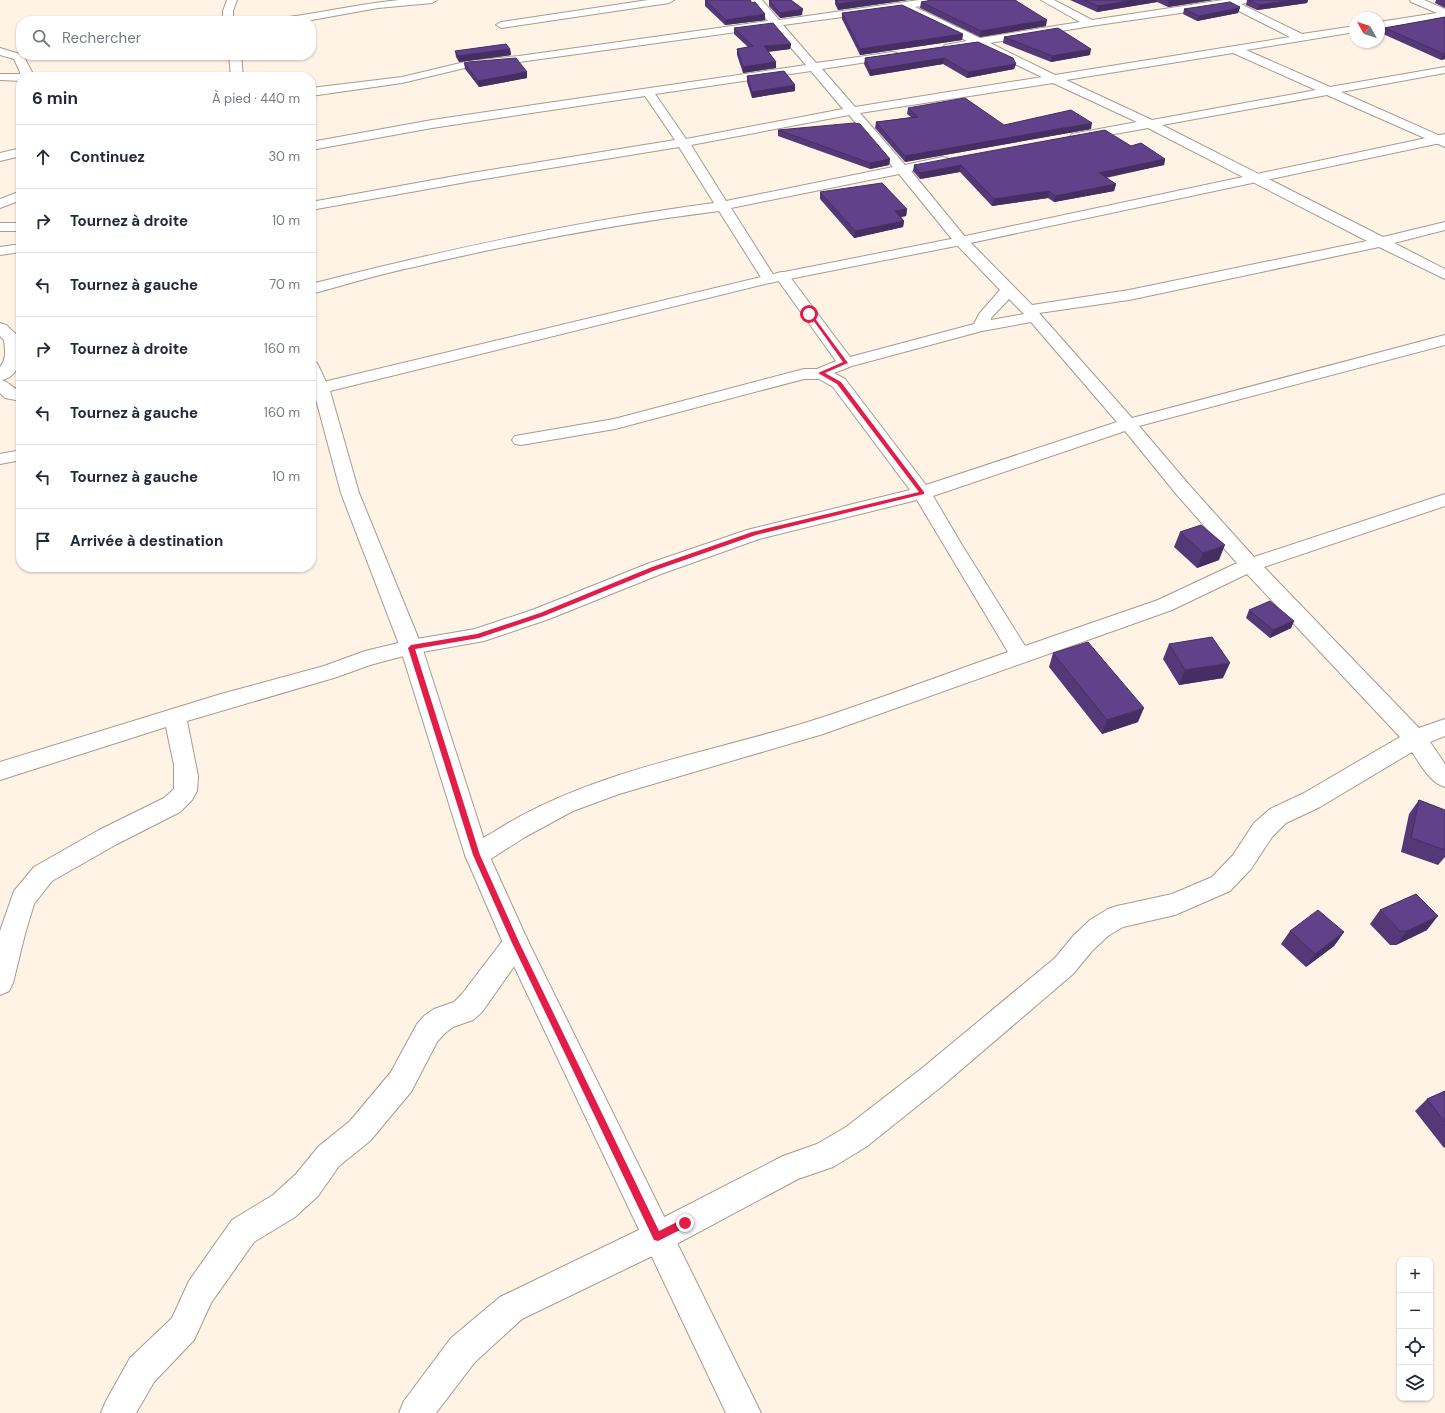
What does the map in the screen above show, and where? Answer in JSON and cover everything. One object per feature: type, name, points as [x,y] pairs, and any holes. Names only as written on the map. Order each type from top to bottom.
[{"type":"street","points":[[228,16],[228,11],[232,0]]},
{"type":"street","points":[[410,0],[428,0]]},
{"type":"street","points":[[316,17],[378,5],[428,0]]},
{"type":"street","points":[[501,25],[669,0]]},
{"type":"street","points":[[756,0],[901,168],[961,241],[1031,314],[1250,565],[1415,739],[1435,768],[1445,778]]},
{"type":"street","points":[[316,91],[402,80],[469,64],[519,59],[941,0]]},
{"type":"street","points":[[1046,0],[1092,23]]},
{"type":"street","points":[[941,48],[1092,23],[1248,0]]},
{"type":"street","points":[[1415,0],[1445,14]]},
{"type":"street","points":[[1228,2],[1299,37]]},
{"type":"street","points":[[904,5],[1256,177],[1445,275]]},
{"type":"street","points":[[1385,24],[1445,14]]},
{"type":"street","points":[[316,205],[472,177],[683,143],[851,111],[1349,30]]},
{"type":"street","points":[[1234,49],[1327,91],[1442,140]]},
{"type":"street","points":[[316,145],[432,124],[902,54]]},
{"type":"street","points":[[21,60],[26,72]]},
{"type":"street","points":[[235,60],[236,72]]},
{"type":"street","points":[[1064,139],[1445,70]]},
{"type":"street","points":[[0,78],[16,78]]},
{"type":"street","points":[[648,92],[683,143],[722,206],[776,278],[846,363]]},
{"type":"street","points":[[316,382],[776,278],[961,241],[1256,177],[1442,140]]},
{"type":"street","points":[[0,157],[16,153]]},
{"type":"street","points":[[316,288],[410,263],[491,245],[648,216],[722,206],[955,158]]},
{"type":"street","points":[[0,204],[16,197]]},
{"type":"street","points":[[521,440],[615,424],[804,374],[821,373],[846,363],[1031,314],[1382,242],[1445,226]]},
{"type":"street","points":[[0,227],[16,227]]},
{"type":"street","points":[[1,251],[16,249]]},
{"type":"street","points":[[981,327],[984,317],[1008,290]]},
{"type":"street","points":[[0,328],[12,338],[14,360],[10,367],[0,376]]},
{"type":"street","points":[[0,771],[221,702],[329,672],[365,659],[411,648],[477,636],[542,614],[654,569],[754,534],[922,493],[1128,424],[1445,340]]},
{"type":"street","points":[[821,373],[828,375],[839,383],[922,493],[1020,655]]},
{"type":"street","points":[[0,385],[11,394],[16,395]]},
{"type":"street","points":[[316,388],[350,493],[411,648],[477,855],[516,943],[744,1413]]},
{"type":"street","points":[[0,459],[16,455]]},
{"type":"street","points":[[477,855],[516,830],[565,804],[614,786],[815,728],[1165,605],[1250,565],[1445,500]]},
{"type":"street","points":[[0,983],[22,899],[43,874],[108,836],[172,805],[181,798],[185,790],[185,762],[175,717]]},
{"type":"street","points":[[416,1413],[432,1390],[464,1350],[511,1308],[658,1237],[793,1166],[823,1157],[856,1137],[931,1078],[1064,966],[1083,943],[1099,928],[1117,917],[1175,904],[1222,884],[1242,862],[1263,830],[1278,816],[1312,800],[1415,739],[1445,727]]},
{"type":"street","points":[[118,1413],[142,1370],[183,1329],[200,1292],[243,1231],[284,1206],[307,1185],[329,1156],[360,1131],[401,1082],[427,1033],[434,1025],[444,1018],[463,1011],[472,1004],[516,943]]},
{"type":"building","points":[[705,0],[750,0],[751,3],[755,2],[765,14],[726,20]]},
{"type":"building","points":[[769,0],[791,0],[803,9],[780,13]]},
{"type":"building","points":[[836,0],[867,0],[838,4]]},
{"type":"building","points":[[932,0],[1015,0],[1047,20],[981,31],[921,2]]},
{"type":"building","points":[[1084,0],[1135,0],[1098,6]]},
{"type":"building","points":[[1249,0],[1292,0],[1259,5]]},
{"type":"building","points":[[1230,2],[1240,8],[1199,16],[1184,9]]},
{"type":"building","points":[[902,5],[963,34],[860,49],[842,13]]},
{"type":"building","points":[[1445,17],[1445,54],[1444,54],[1385,28]]},
{"type":"building","points":[[773,23],[791,44],[764,46],[776,62],[743,67],[737,49],[753,46],[734,28]]},
{"type":"building","points":[[1058,28],[1091,49],[1052,56],[1004,37]]},
{"type":"building","points":[[978,42],[1013,58],[1016,64],[968,72],[944,58],[870,70],[865,58]]},
{"type":"building","points":[[506,44],[510,49],[458,56],[455,51]]},
{"type":"building","points":[[516,58],[527,72],[478,81],[464,63],[468,62]]},
{"type":"building","points":[[784,71],[795,85],[752,92],[747,76]]},
{"type":"building","points":[[965,98],[1004,125],[1071,110],[1092,123],[905,156],[876,122],[918,117],[908,108]]},
{"type":"building","points":[[854,123],[860,124],[890,159],[870,163],[778,130]]},
{"type":"building","points":[[1105,130],[1131,146],[1141,143],[1165,159],[1099,173],[1116,184],[1055,196],[1049,191],[994,199],[961,165],[920,173],[914,165]]},
{"type":"building","points":[[882,183],[907,209],[895,211],[904,221],[855,231],[820,192]]},
{"type":"building","points":[[1201,525],[1225,545],[1203,553],[1180,532]]},
{"type":"building","points":[[1270,601],[1294,621],[1273,630],[1249,610]]},
{"type":"building","points":[[1212,637],[1230,663],[1185,670],[1169,644]]},
{"type":"building","points":[[1088,642],[1144,708],[1107,720],[1053,653]]},
{"type":"building","points":[[1419,800],[1445,810],[1445,850],[1411,838]]},
{"type":"building","points":[[1416,894],[1438,916],[1407,931],[1400,931],[1380,910]]},
{"type":"building","points":[[1318,910],[1344,932],[1315,954],[1290,931]]},
{"type":"building","points":[[1445,1091],[1445,1122],[1427,1099]]},
{"type":"route","points":[[685,1223],[658,1237],[516,943],[477,855],[411,648],[442,644],[477,636],[542,614],[654,569],[754,534],[922,493],[839,383],[828,375],[821,373],[846,363],[809,314]]}]
